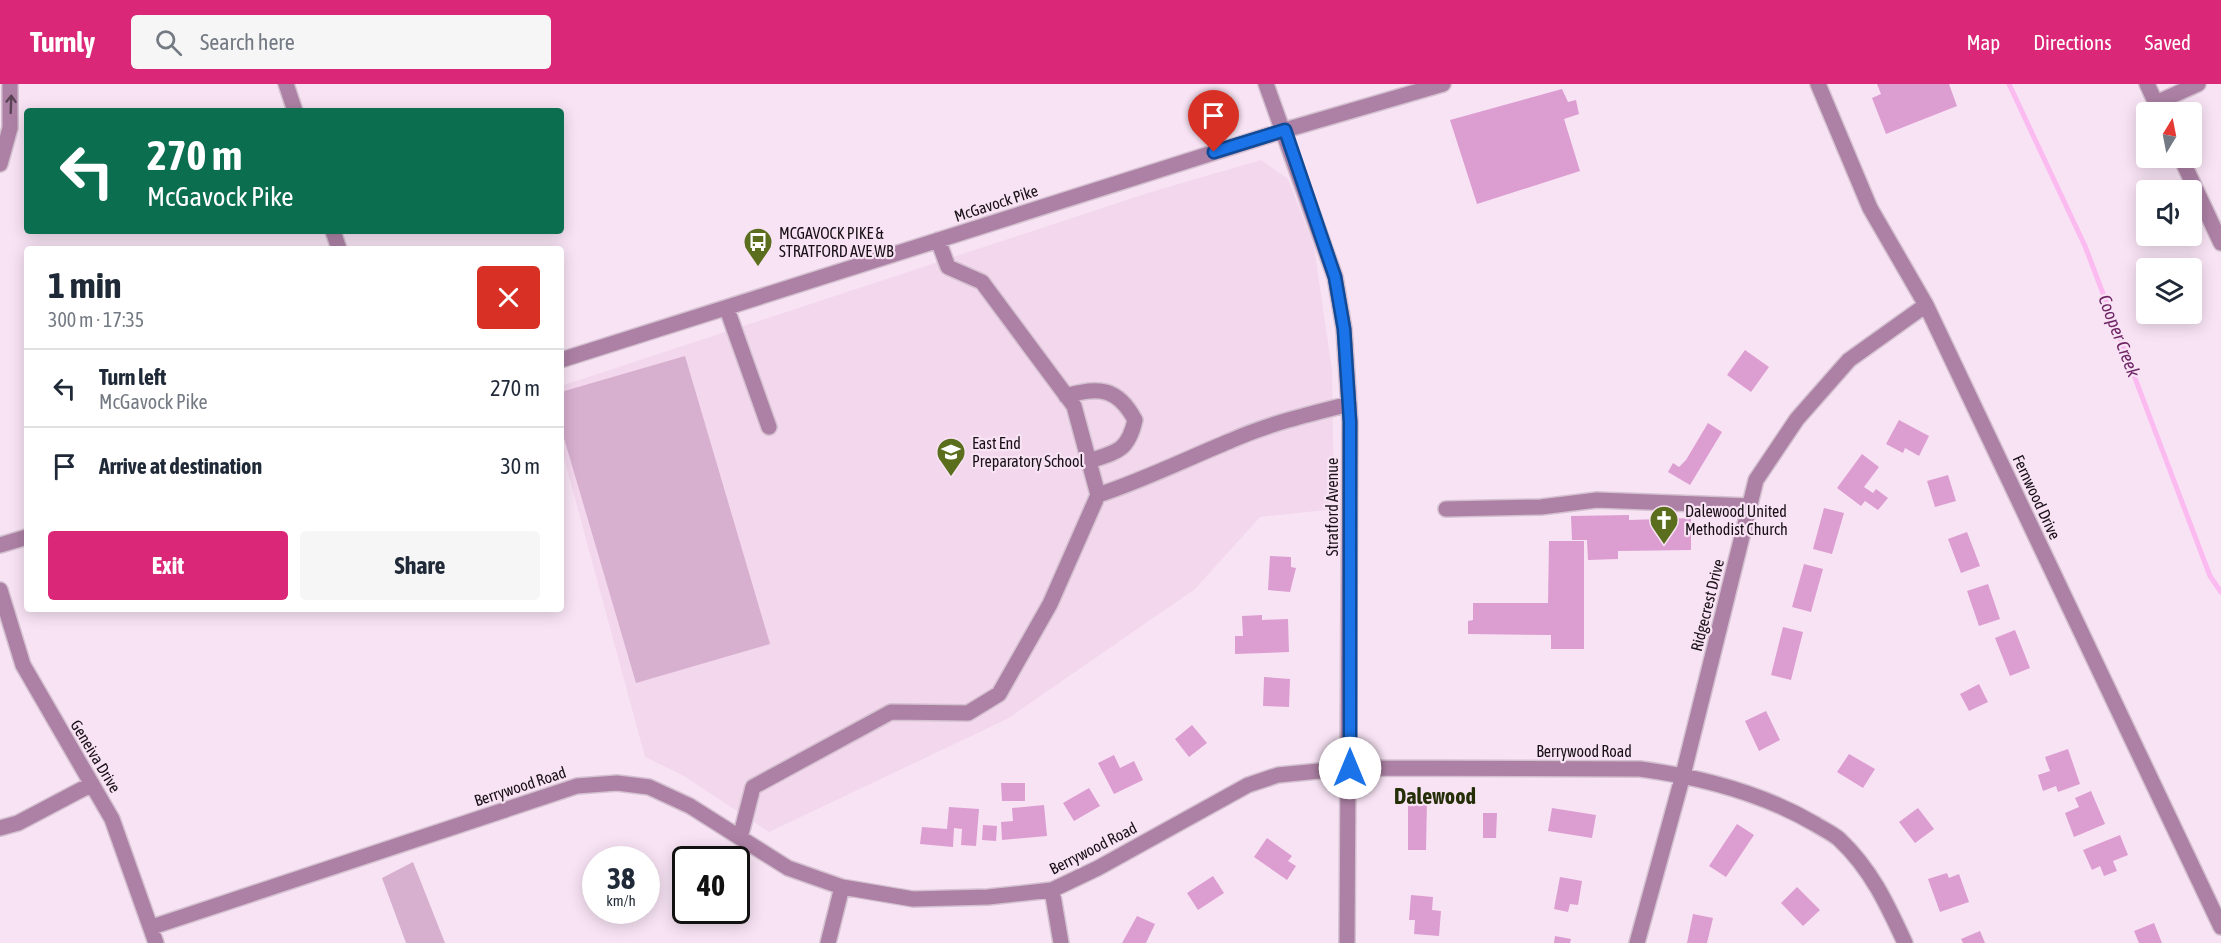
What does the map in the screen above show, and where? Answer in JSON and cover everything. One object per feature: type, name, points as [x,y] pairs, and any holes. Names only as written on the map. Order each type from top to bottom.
[{"type":"street","points":[[0,164],[10,128],[10,84]]},
{"type":"street","points":[[286,84],[294,108]]},
{"type":"street","name":"Stratford Avenue","points":[[1266,84],[1285,130],[1335,277],[1344,329],[1349,404],[1350,768],[1347,943]]},
{"type":"street","name":"McGavock Pike","points":[[564,359],[1285,130],[1443,84]]},
{"type":"street","name":"Fernwood Drive","points":[[1818,84],[1870,208],[1926,305],[2221,927]]},
{"type":"street","points":[[2147,84],[2155,102]]},
{"type":"street","points":[[2168,102],[2198,84]]},
{"type":"street","points":[[2186,168],[2221,243]]},
{"type":"street","points":[[740,838],[753,787],[891,712],[968,713],[999,694],[1050,604],[1098,495],[1074,406],[982,282],[948,267],[938,240]]},
{"type":"street","name":"Ridgecrest Drive","points":[[1637,943],[1683,775],[1756,480],[1804,411],[1849,360],[1926,305]]},
{"type":"street","points":[[727,309],[768,427]]},
{"type":"street","points":[[1066,396],[1091,388],[1111,394],[1126,403],[1135,420],[1131,438],[1119,451],[1089,461]]},
{"type":"street","points":[[1098,495],[1137,483],[1232,440],[1295,417],[1349,404]]},
{"type":"street","points":[[1446,509],[1540,507],[1597,500],[1750,506]]},
{"type":"street","points":[[0,545],[24,538]]},
{"type":"street","name":"Geneiva Drive","points":[[0,590],[23,665],[112,819],[156,943]]},
{"type":"street","name":"Berrywood Road","points":[[152,927],[577,786],[617,783],[649,787],[690,806],[788,868],[842,887],[913,899],[988,897],[1053,890],[1098,868],[1248,785],[1278,775],[1350,768],[1640,769],[1683,775],[1735,789],[1800,815],[1838,838],[1879,886],[1905,943]]},
{"type":"street","points":[[0,828],[18,823],[92,784]]},
{"type":"street","points":[[828,943],[842,887]]},
{"type":"street","points":[[1053,890],[1061,943]]},
{"type":"shaded area","name":"East End Preparatory School","points":[[1261,160],[1288,179],[1314,246],[1332,371],[1334,509],[1260,517],[1195,589],[1007,719],[769,832],[684,776],[645,757],[564,458],[564,385],[1151,192]]},
{"type":"shaded area","points":[[685,356],[770,644],[636,683],[564,438],[564,391]]},
{"type":"shaded area","points":[[413,862],[445,943],[406,943],[382,878]]},
{"type":"building","points":[[1877,84],[1949,84],[1957,106],[1886,134],[1872,98],[1881,94]]},
{"type":"building","points":[[1562,89],[1568,102],[1576,100],[1579,114],[1564,119],[1580,171],[1477,204],[1450,120]]},
{"type":"building","points":[[1745,350],[1769,367],[1751,392],[1727,375]]},
{"type":"building","points":[[1899,420],[1929,436],[1919,456],[1905,448],[1903,453],[1886,444]]},
{"type":"building","points":[[1708,423],[1722,432],[1690,485],[1668,472],[1673,463],[1679,467],[1686,460]]},
{"type":"building","points":[[1862,454],[1879,467],[1864,487],[1873,493],[1876,489],[1888,498],[1878,510],[1865,501],[1861,506],[1837,488]]},
{"type":"building","points":[[1948,475],[1956,501],[1935,507],[1927,481]]},
{"type":"building","points":[[1824,508],[1844,513],[1832,554],[1813,549]]},
{"type":"building","points":[[1629,515],[1629,520],[1691,518],[1691,550],[1618,551],[1618,559],[1588,560],[1587,540],[1572,540],[1571,516]]},
{"type":"building","points":[[1967,532],[1980,566],[1961,573],[1948,539]]},
{"type":"building","points":[[1549,541],[1584,541],[1584,649],[1551,649],[1551,635],[1468,634],[1468,621],[1473,620],[1473,603],[1548,603]]},
{"type":"building","points":[[1270,556],[1291,557],[1291,567],[1296,568],[1290,592],[1268,590]]},
{"type":"building","points":[[1804,564],[1823,569],[1811,612],[1792,607]]},
{"type":"building","points":[[1988,584],[2000,619],[1979,626],[1967,591]]},
{"type":"building","points":[[1262,615],[1262,620],[1288,619],[1289,652],[1235,654],[1235,636],[1243,636],[1242,616]]},
{"type":"building","points":[[1783,627],[1803,632],[1791,680],[1771,675]]},
{"type":"building","points":[[2015,630],[2030,668],[2010,676],[1995,638]]},
{"type":"building","points":[[1264,677],[1290,679],[1289,707],[1263,706]]},
{"type":"building","points":[[1979,684],[1988,702],[1969,711],[1960,694]]},
{"type":"building","points":[[1766,711],[1780,740],[1759,751],[1745,721]]},
{"type":"building","points":[[1192,725],[1207,743],[1189,757],[1175,739]]},
{"type":"building","points":[[2068,749],[2080,784],[2058,792],[2056,786],[2043,791],[2038,775],[2050,771],[2045,757]]},
{"type":"building","points":[[1849,754],[1875,769],[1863,788],[1837,772]]},
{"type":"building","points":[[1114,755],[1120,768],[1134,761],[1143,780],[1114,794],[1098,763]]},
{"type":"building","points":[[1001,783],[1025,783],[1025,801],[1002,801]]},
{"type":"building","points":[[1089,788],[1100,806],[1074,821],[1063,803]]},
{"type":"building","points":[[2091,791],[2105,824],[2074,837],[2065,813],[2079,807],[2075,798]]},
{"type":"building","points":[[1408,800],[1427,800],[1426,850],[1408,850]]},
{"type":"building","points":[[1044,805],[1047,836],[1002,840],[1001,822],[1013,821],[1012,808]]},
{"type":"building","points":[[949,807],[979,809],[976,846],[961,845],[962,829],[954,828],[953,847],[920,844],[922,827],[947,829]]},
{"type":"building","points":[[1552,808],[1596,815],[1592,838],[1548,831]]},
{"type":"building","points":[[1918,808],[1934,829],[1915,843],[1899,822]]},
{"type":"building","points":[[1483,813],[1497,813],[1496,838],[1483,838]]},
{"type":"building","points":[[1737,824],[1754,835],[1726,877],[1709,866]]},
{"type":"building","points":[[983,825],[997,826],[996,841],[982,840]]},
{"type":"building","points":[[2120,835],[2128,855],[2113,861],[2117,871],[2104,876],[2100,866],[2092,870],[2083,850]]},
{"type":"building","points":[[1267,838],[1292,856],[1288,861],[1296,866],[1287,880],[1254,857]]},
{"type":"building","points":[[1947,873],[1949,878],[1959,874],[1969,902],[1940,912],[1928,879]]},
{"type":"building","points":[[1213,876],[1224,893],[1198,910],[1187,893]]},
{"type":"building","points":[[1560,877],[1582,881],[1578,905],[1570,904],[1568,912],[1554,909]]},
{"type":"building","points":[[1797,887],[1820,910],[1803,926],[1781,903]]},
{"type":"building","points":[[1411,895],[1433,897],[1432,910],[1441,911],[1439,936],[1414,934],[1415,920],[1409,920]]},
{"type":"building","points":[[1693,914],[1713,918],[1707,943],[1687,943]]},
{"type":"building","points":[[1137,916],[1155,924],[1146,943],[1122,943]]},
{"type":"building","points":[[2154,923],[2162,943],[2139,943],[2134,931]]},
{"type":"building","points":[[1980,931],[1985,943],[1963,943],[1961,939]]},
{"type":"building","points":[[1555,936],[1571,939],[1570,943],[1554,943]]},
{"type":"waterway","name":"Cooper Creek","points":[[2009,84],[2085,246],[2210,576],[2221,592]]},
{"type":"place","name":"MCGAVOCK PIKE & STRATFORD AVE WB","points":[[758,268]]},
{"type":"place","name":"East End Preparatory School","points":[[951,478]]},
{"type":"place","name":"Dalewood United Methodist Church","points":[[1664,546]]},
{"type":"district","name":"Dalewood","points":[[1435,796]]},
{"type":"route","points":[[1214,152],[1285,130],[1335,277],[1344,329],[1350,422],[1350,768]]}]
